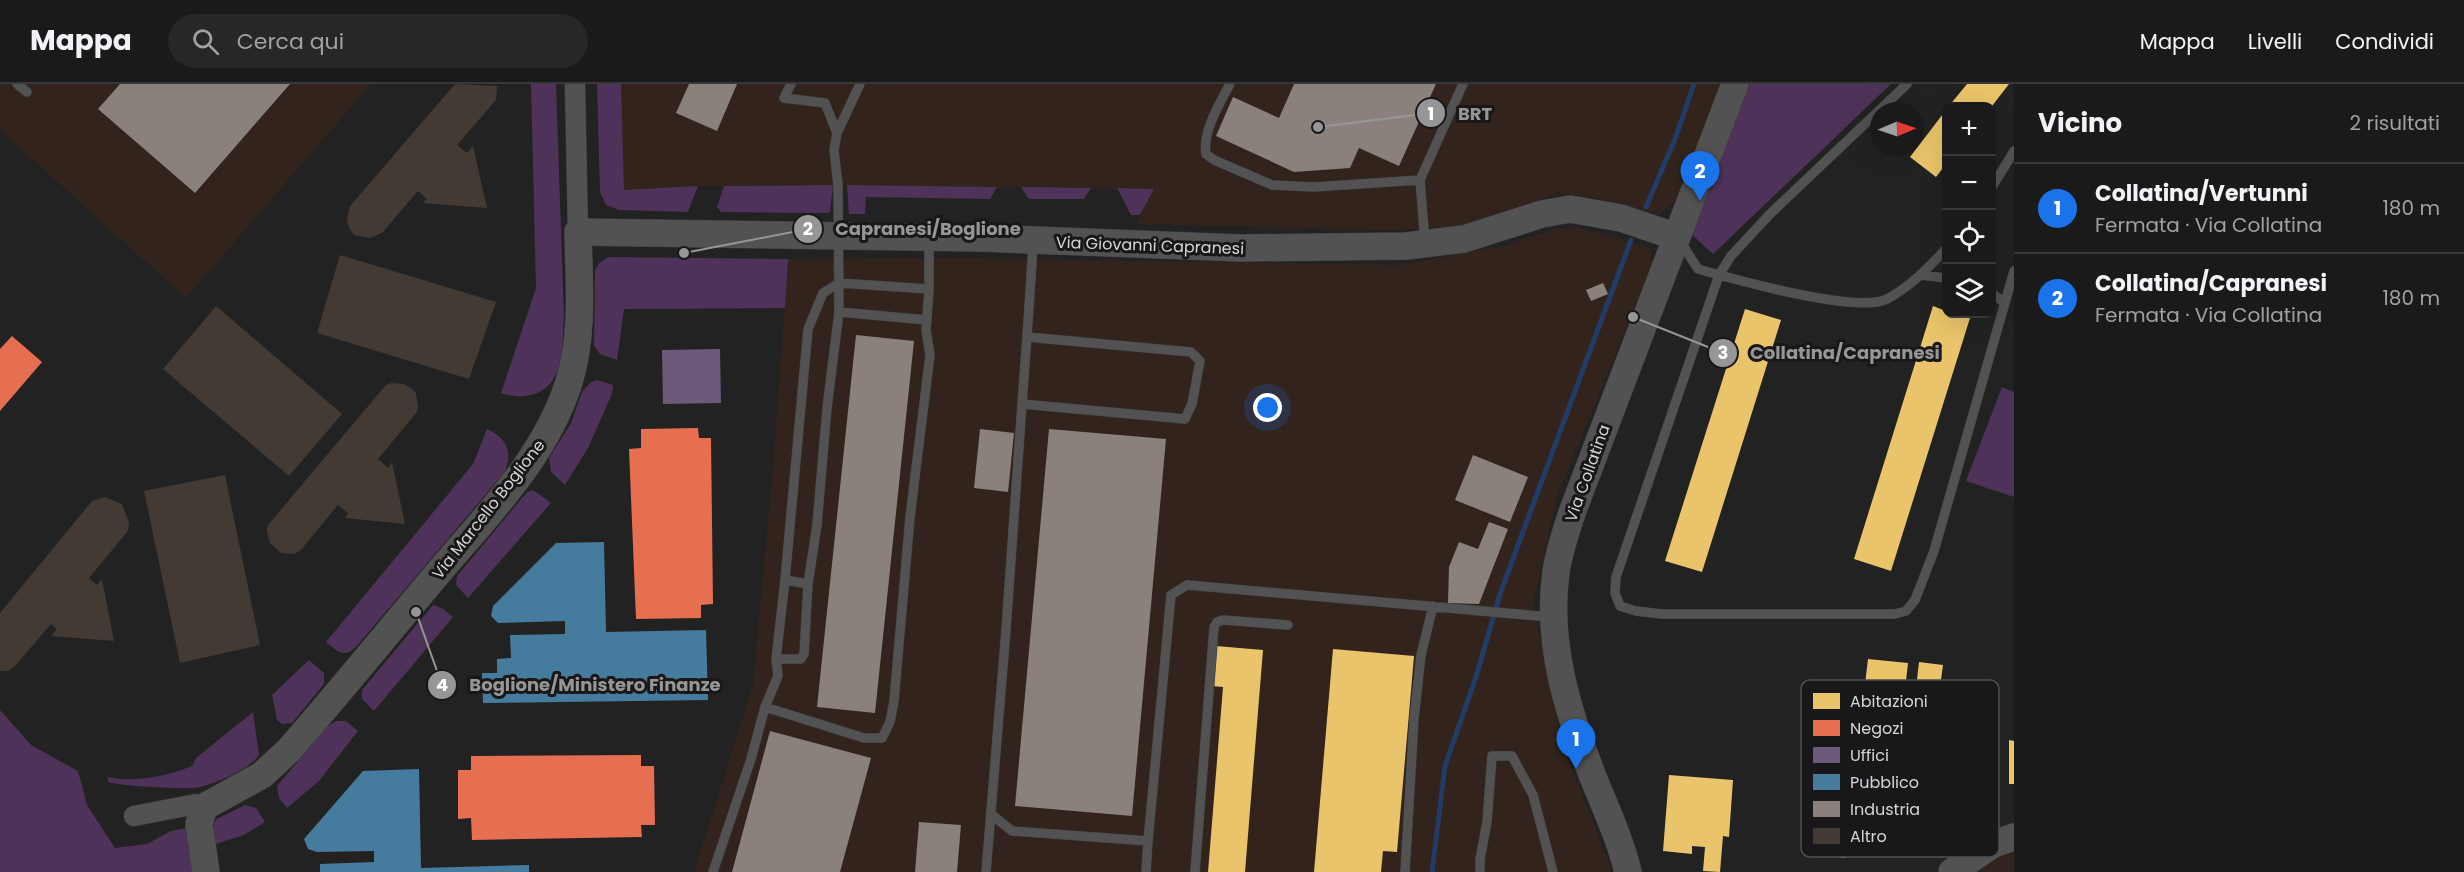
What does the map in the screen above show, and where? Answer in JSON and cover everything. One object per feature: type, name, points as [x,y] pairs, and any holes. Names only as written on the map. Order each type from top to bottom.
[{"type":"street","name":"Via Marcello Boglione","points":[[134,816],[196,804],[204,807],[262,775],[289,750],[505,494],[541,445],[559,410],[573,366],[578,315],[575,84]]},
{"type":"street","name":"Via Collatina","points":[[1628,872],[1568,705],[1557,655],[1554,617],[1556,571],[1567,526],[1735,84]]},
{"type":"street","name":"Via Giovanni Capranesi","points":[[578,232],[929,238],[1240,248],[1425,245],[1464,239],[1542,214],[1570,209],[1621,218],[1677,237]]},
{"type":"street","points":[[204,807],[199,824],[206,872]]},
{"type":"street","points":[[1999,842],[2014,837]]},
{"type":"street","points":[[1952,872],[1974,857]]},
{"type":"lane","points":[[17,84],[27,92]]},
{"type":"lane","points":[[791,84],[784,98],[825,103],[837,133]]},
{"type":"lane","points":[[776,659],[796,661],[804,654],[808,584],[818,514],[827,408],[839,312],[838,178],[834,155],[837,133],[860,84]]},
{"type":"lane","points":[[1230,84],[1211,125],[1205,146],[1206,154],[1214,160],[1272,185],[1314,187],[1420,180]]},
{"type":"lane","points":[[1425,245],[1420,180],[1464,84]]},
{"type":"lane","points":[[1907,84],[1770,214],[1731,256],[1719,275],[1616,577],[1616,600],[1620,606],[1627,610],[1661,614],[1895,614],[1906,611],[1915,600],[1934,551],[2014,271]]},
{"type":"lane","points":[[1996,180],[2014,151]]},
{"type":"lane","points":[[1677,237],[1698,269],[1782,291],[1849,302],[1885,300],[1921,275],[1942,254]]},
{"type":"lane","points":[[765,708],[864,738],[882,738],[890,723],[894,701],[910,517],[930,355],[927,320],[929,238]]},
{"type":"lane","points":[[986,872],[1034,242]]},
{"type":"lane","points":[[1921,275],[1942,277]]},
{"type":"lane","points":[[713,872],[751,759],[765,708],[778,676],[776,659],[808,329],[823,293],[839,283],[929,289]]},
{"type":"lane","points":[[1996,297],[2004,302]]},
{"type":"lane","points":[[839,312],[927,320]]},
{"type":"lane","points":[[1022,404],[1185,419],[1192,404],[1200,361],[1191,352],[1027,337]]},
{"type":"lane","points":[[785,580],[808,584]]},
{"type":"lane","points":[[1146,872],[1171,595],[1187,585],[1554,617]]},
{"type":"lane","points":[[1405,872],[1420,655],[1433,606]]},
{"type":"lane","points":[[1195,872],[1214,627],[1217,622],[1223,620],[1288,626]]},
{"type":"lane","points":[[1480,872],[1480,859],[1487,822],[1492,756],[1512,756],[1533,795],[1553,872]]},
{"type":"lane","points":[[991,814],[1012,831],[1148,841]]},
{"type":"shaded area","points":[[0,84],[371,84],[186,298],[0,130]]},
{"type":"shaded area","points":[[531,84],[556,84],[564,318],[562,350],[553,380],[537,393],[519,396],[501,393],[536,288]]},
{"type":"shaded area","points":[[597,84],[621,84],[624,190],[698,186],[688,212],[619,210],[606,205],[600,192]]},
{"type":"shaded area","points":[[620,84],[1721,84],[1677,199],[1659,214],[1591,197],[1558,193],[1500,216],[1464,226],[1393,230],[1136,224],[1153,189],[833,185],[705,186],[624,190]]},
{"type":"shaded area","points":[[1746,84],[1891,84],[1713,254],[1688,231]]},
{"type":"shaded area","points":[[833,185],[828,213],[721,212],[717,207],[724,186]]},
{"type":"shaded area","points":[[847,185],[997,187],[990,199],[866,197],[865,214],[849,214]]},
{"type":"shaded area","points":[[1021,187],[1091,188],[1084,199],[1029,199]]},
{"type":"shaded area","points":[[1117,188],[1154,189],[1140,215],[1131,215]]},
{"type":"shaded area","points":[[1577,227],[1649,248],[1653,262],[1556,499],[1533,606],[1563,747],[1611,872],[694,872],[753,685],[773,468],[788,259],[949,258],[1401,265],[1508,245],[1554,229]]},
{"type":"shaded area","points":[[609,257],[788,259],[785,308],[624,309],[617,360],[600,354],[594,346],[595,271],[599,263]]},
{"type":"shaded area","points":[[597,380],[613,385],[612,394],[588,448],[565,485],[551,472],[549,458],[571,423],[582,392],[591,382]]},
{"type":"shaded area","points":[[2002,387],[2014,392],[2014,497],[1966,481]]},
{"type":"shaded area","points":[[487,429],[499,436],[506,446],[508,459],[504,473],[355,648],[347,653],[336,650],[326,642],[473,464]]},
{"type":"shaded area","points":[[533,490],[551,503],[468,598],[456,585],[457,576],[527,492]]},
{"type":"shaded area","points":[[433,605],[442,608],[453,617],[374,711],[362,699],[362,690]]},
{"type":"shaded area","points":[[309,660],[324,673],[324,684],[292,723],[282,724],[277,720],[272,695]]},
{"type":"shaded area","points":[[0,710],[31,745],[78,771],[87,805],[115,848],[147,844],[171,831],[186,828],[193,872],[0,872]]},
{"type":"shaded area","points":[[253,712],[259,755],[247,766],[229,776],[193,788],[150,787],[108,782],[108,777],[151,778],[192,766],[196,758]]},
{"type":"shaded area","points":[[336,721],[346,721],[358,731],[319,781],[287,808],[279,798],[277,786],[328,726]]},
{"type":"shaded area","points":[[245,805],[256,808],[265,822],[244,835],[213,845],[214,823],[217,819]]},
{"type":"shaded area","points":[[2006,850],[2014,850],[2014,872],[1974,872],[1999,857]]},
{"type":"building: Abitazioni","points":[[1967,84],[2009,84],[1995,102],[1952,102]]},
{"type":"building: Abitazioni","points":[[1942,115],[1942,169],[1936,177],[1910,157],[1924,156],[1924,139]]},
{"type":"building: Abitazioni","points":[[1933,306],[1942,309],[1942,318],[1970,318],[1891,571],[1854,559]]},
{"type":"building: Abitazioni","points":[[1745,309],[1781,320],[1702,572],[1665,561]]},
{"type":"building: Abitazioni","points":[[1216,646],[1263,650],[1245,872],[1208,872],[1223,687],[1212,686]]},
{"type":"building: Abitazioni","points":[[1333,649],[1414,656],[1397,852],[1383,851],[1381,872],[1314,872]]},
{"type":"building: Abitazioni","points":[[1868,659],[1908,663],[1906,680],[1865,680]]},
{"type":"building: Abitazioni","points":[[1919,662],[1943,665],[1941,680],[1917,680]]},
{"type":"building: Abitazioni","points":[[2009,740],[2014,741],[2014,784],[2009,784]]},
{"type":"building: Abitazioni","points":[[1669,775],[1733,780],[1729,837],[1723,836],[1720,872],[1703,871],[1705,847],[1692,846],[1692,854],[1663,851]]},
{"type":"building: Negozi","points":[[12,336],[42,362],[0,411],[0,349]]},
{"type":"building: Negozi","points":[[698,428],[699,438],[711,438],[713,604],[701,605],[701,618],[636,619],[629,449],[641,448],[641,429]]},
{"type":"building: Negozi","points":[[641,755],[641,766],[654,766],[655,825],[641,825],[642,837],[472,840],[471,818],[458,819],[458,770],[471,770],[471,756]]},
{"type":"building: Uffici","points":[[720,349],[721,403],[663,404],[662,350]]},
{"type":"building: Pubblico","points":[[604,542],[606,632],[706,630],[708,700],[483,703],[482,673],[497,673],[497,659],[511,658],[510,635],[565,634],[565,621],[498,623],[491,616],[493,606],[556,543]]},
{"type":"building: Pubblico","points":[[419,769],[421,868],[529,865],[529,872],[320,872],[320,864],[374,862],[374,851],[317,852],[308,849],[304,839],[363,771]]},
{"type":"building: Industria","points":[[120,84],[290,84],[195,193],[98,109]]},
{"type":"building: Industria","points":[[689,84],[737,84],[717,131],[676,113]]},
{"type":"building: Industria","points":[[1294,84],[1436,84],[1399,166],[1359,148],[1350,168],[1294,172],[1216,136],[1233,97],[1279,118]]},
{"type":"building: Industria","points":[[1603,283],[1608,294],[1591,301],[1586,290]]},
{"type":"building: Industria","points":[[856,335],[914,341],[875,713],[817,707]]},
{"type":"building: Industria","points":[[980,429],[1014,433],[1008,492],[974,488]]},
{"type":"building: Industria","points":[[1049,429],[1166,439],[1132,816],[1015,806]]},
{"type":"building: Industria","points":[[1473,455],[1528,477],[1510,522],[1455,500]]},
{"type":"building: Industria","points":[[1489,522],[1508,529],[1479,604],[1448,603],[1449,567],[1459,542],[1478,549]]},
{"type":"building: Industria","points":[[770,731],[871,758],[840,872],[732,872]]},
{"type":"building: Industria","points":[[919,822],[961,825],[957,872],[915,872]]},
{"type":"building: Altro","points":[[455,84],[497,86],[496,100],[457,145],[467,153],[473,146],[487,208],[423,203],[427,199],[418,191],[382,233],[370,238],[354,235],[347,219],[350,206]]},
{"type":"building: Altro","points":[[340,255],[496,302],[469,379],[317,333]]},
{"type":"building: Altro","points":[[216,306],[342,414],[289,476],[163,369]]},
{"type":"building: Altro","points":[[391,383],[404,384],[411,388],[416,393],[418,406],[417,412],[378,459],[388,468],[392,462],[405,524],[345,518],[348,513],[338,505],[300,551],[294,554],[281,553],[270,543],[268,525],[385,386]]},
{"type":"building: Altro","points":[[225,475],[260,645],[180,663],[144,491]]},
{"type":"building: Altro","points":[[105,497],[122,504],[129,523],[128,531],[89,578],[97,585],[102,579],[114,641],[51,636],[57,629],[51,624],[16,665],[8,671],[0,671],[0,613],[92,501]]},
{"type":"waterway","points":[[1646,207],[1675,139],[1694,84]]},
{"type":"waterway","points":[[1432,872],[1445,766],[1476,677],[1500,594],[1631,240]]},
{"type":"place","name":"BRT","points":[[1318,127]]},
{"type":"place","name":"Collatina/Capranesi","points":[[1700,201]]},
{"type":"place","name":"Capranesi/Boglione","points":[[684,253]]},
{"type":"place","name":"Collatina/Capranesi","points":[[1633,317]]},
{"type":"place","name":"Boglione/Ministero Finanze","points":[[416,612]]},
{"type":"place","name":"Collatina/Vertunni","points":[[1576,769]]}]
